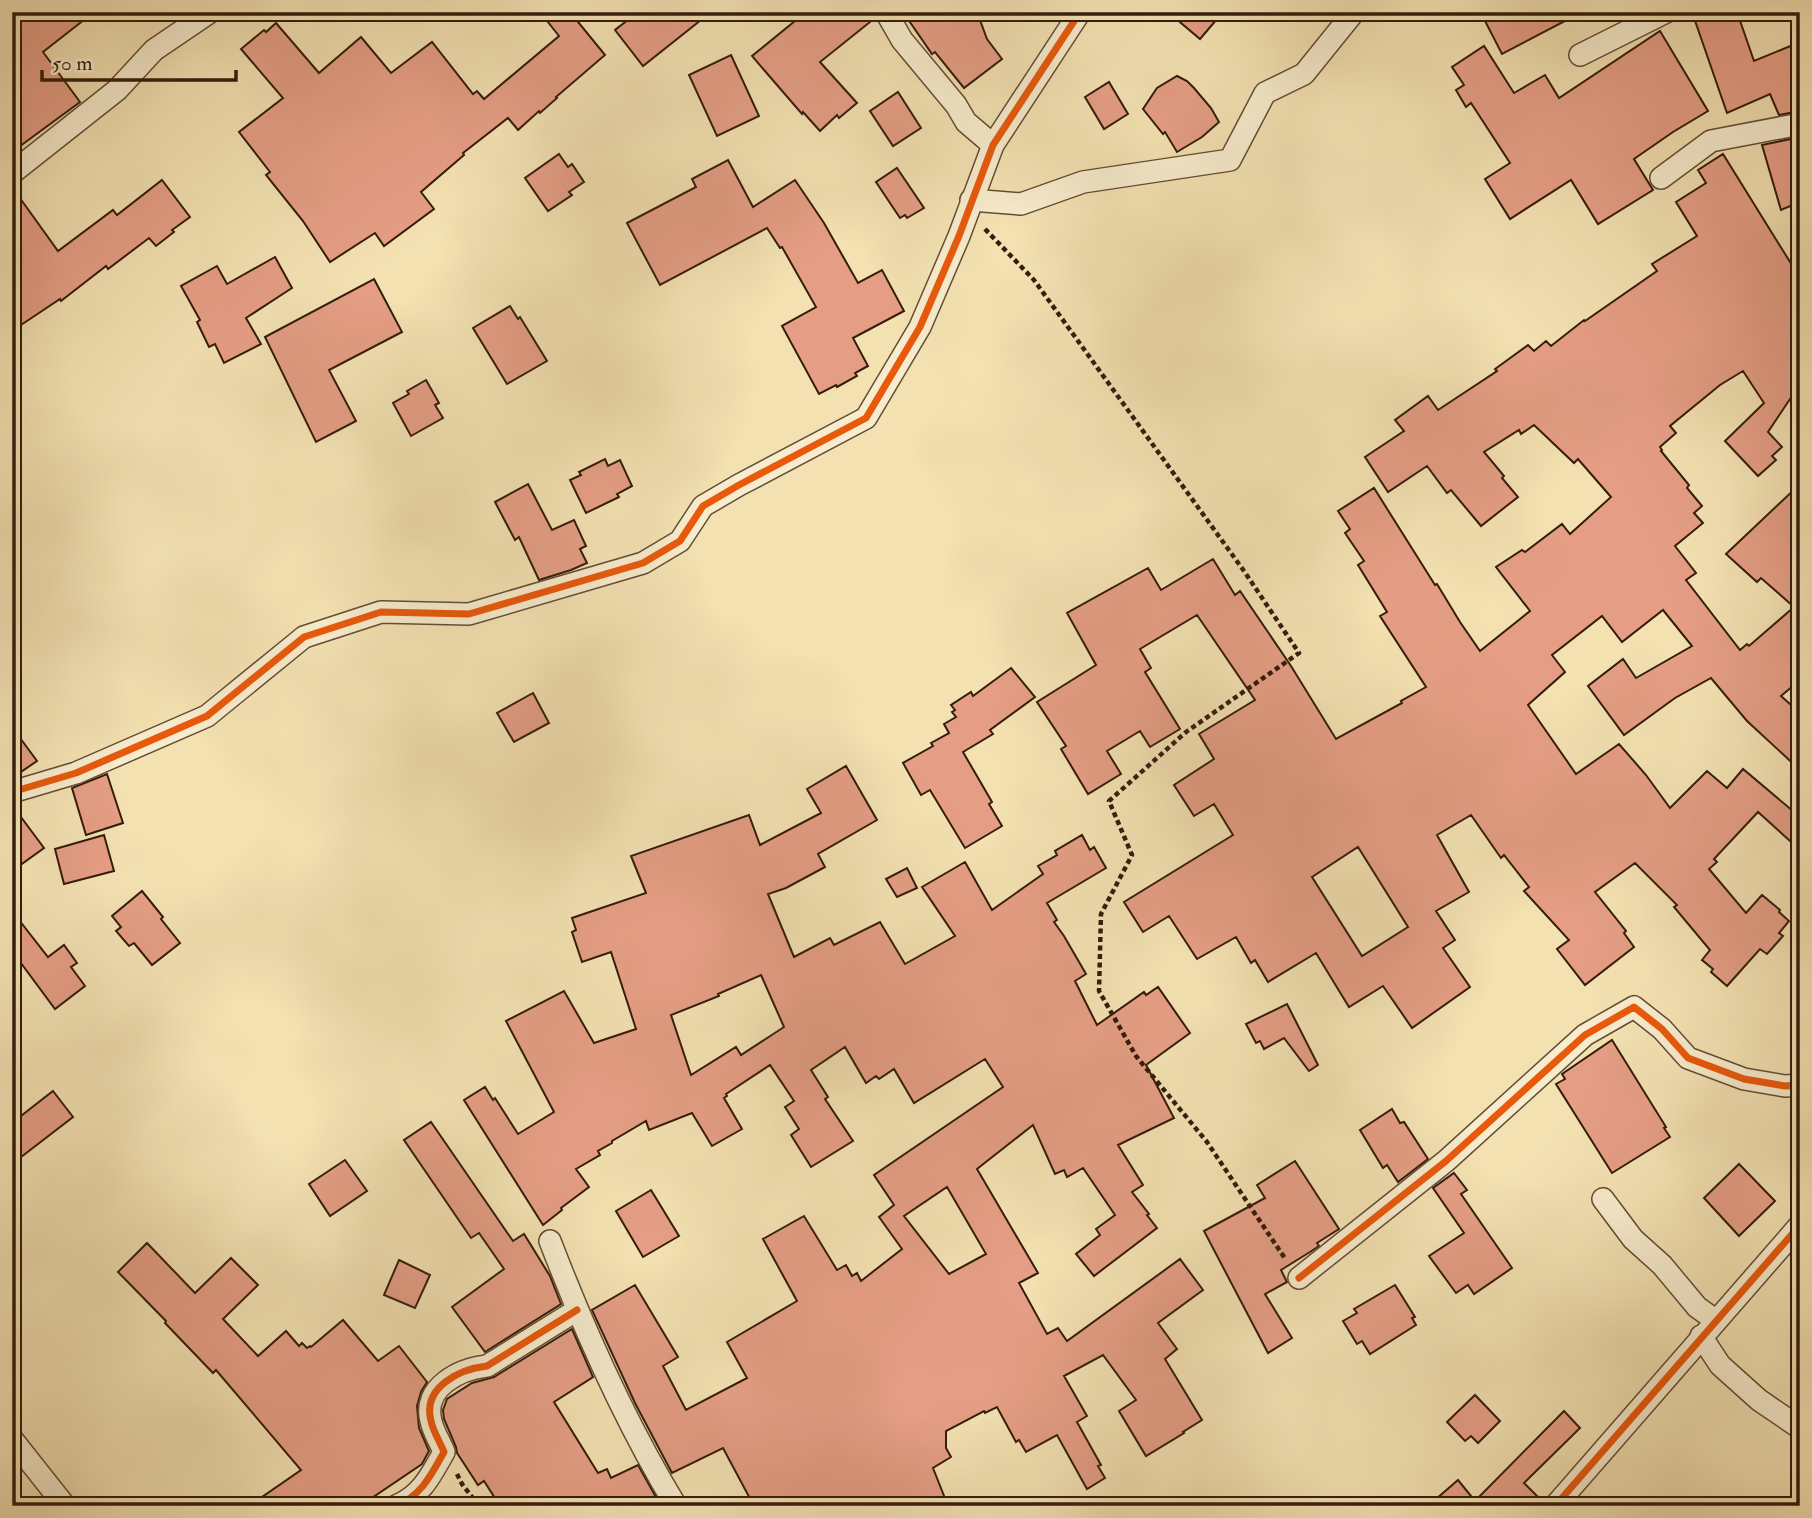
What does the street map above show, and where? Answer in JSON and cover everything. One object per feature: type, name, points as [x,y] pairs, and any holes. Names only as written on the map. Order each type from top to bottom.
[{"type":"street","points":[[12,173],[117,90],[154,50],[211,12]]},
{"type":"street","points":[[886,12],[902,40],[967,122],[993,145]]},
{"type":"street","points":[[12,792],[76,773],[207,716],[304,637],[381,612],[469,614],[643,563],[680,541],[703,506],[866,418],[920,327],[993,145],[1080,12]]},
{"type":"street","points":[[969,206],[1021,204],[1083,182],[1230,160],[1265,93],[1304,74],[1354,12]]},
{"type":"street","points":[[1580,55],[1666,12]]},
{"type":"street","points":[[1661,178],[1711,141],[1800,124]]},
{"type":"street","points":[[1299,1278],[1446,1161],[1585,1035],[1634,1007],[1662,1029],[1688,1058],[1744,1079],[1785,1086],[1800,1085]]},
{"type":"street","points":[[1603,1199],[1633,1239],[1662,1265],[1697,1307],[1708,1328],[1720,1365],[1759,1400],[1800,1427]]},
{"type":"street","points":[[1555,1506],[1800,1225]]},
{"type":"street","points":[[550,1241],[605,1374],[676,1506]]},
{"type":"street","points":[[396,1506],[425,1486],[444,1452],[430,1420],[431,1400],[446,1379],[473,1367],[487,1366],[577,1310]]},
{"type":"street","points":[[12,1439],[65,1506]]},
{"type":"path","points":[[969,206],[1034,280],[1244,571],[1299,653],[1186,732],[1109,801],[1132,855],[1101,914],[1099,991],[1136,1056],[1207,1142],[1299,1278]]},
{"type":"path","points":[[444,1452],[462,1485],[479,1506]]},
{"type":"building","points":[[12,12],[94,12],[43,52],[80,102],[12,152]]},
{"type":"building","points":[[540,12],[570,12],[605,55],[518,130],[508,118],[463,153],[464,155],[421,192],[434,209],[384,246],[375,233],[330,262],[303,221],[266,175],[270,172],[239,132],[283,98],[241,49],[276,23],[319,73],[361,37],[391,73],[432,42],[473,94],[477,91],[484,99],[559,36]]},
{"type":"building","points":[[638,12],[711,12],[643,66],[615,30]]},
{"type":"building","points":[[806,12],[873,12],[875,18],[820,62],[857,103],[839,118],[837,115],[820,131],[752,56]]},
{"type":"building","points":[[903,12],[977,12],[987,39],[1002,59],[964,88],[935,52],[932,54]]},
{"type":"building","points":[[1168,12],[1223,12],[1200,39]]},
{"type":"building","points":[[1502,12],[1582,12],[1502,54],[1485,21]]},
{"type":"building","points":[[1692,12],[1737,12],[1754,61],[1800,42],[1800,111],[1779,115],[1770,94],[1727,113]]},
{"type":"building","points":[[1660,31],[1708,111],[1634,159],[1653,190],[1598,224],[1571,180],[1510,219],[1485,179],[1510,163],[1471,103],[1466,107],[1456,90],[1464,85],[1452,67],[1484,46],[1514,93],[1545,75],[1559,98]]},
{"type":"building","points":[[731,55],[759,116],[717,136],[689,75]]},
{"type":"building","points":[[1177,76],[1194,88],[1219,122],[1202,137],[1177,152],[1165,132],[1163,134],[1143,109],[1157,88]]},
{"type":"building","points":[[1109,82],[1128,114],[1104,129],[1085,97]]},
{"type":"building","points":[[898,92],[921,128],[893,146],[870,111]]},
{"type":"building","points":[[1800,137],[1800,202],[1781,210],[1762,145]]},
{"type":"building","points":[[559,154],[568,167],[572,164],[584,182],[569,192],[572,195],[548,211],[525,178]]},
{"type":"building","points":[[1723,154],[1800,278],[1800,409],[1790,399],[1768,432],[1782,447],[1772,456],[1776,460],[1758,476],[1725,441],[1764,403],[1743,371],[1720,385],[1670,426],[1676,433],[1660,447],[1661,451],[1689,485],[1687,488],[1702,506],[1694,513],[1703,523],[1675,546],[1696,573],[1686,580],[1740,650],[1747,644],[1749,646],[1794,607],[1761,578],[1757,582],[1726,554],[1800,484],[1800,680],[1781,696],[1800,713],[1800,770],[1747,721],[1711,678],[1675,698],[1624,735],[1588,686],[1623,659],[1636,678],[1692,646],[1663,610],[1622,642],[1602,616],[1552,655],[1565,672],[1528,705],[1576,774],[1619,744],[1670,808],[1707,771],[1727,788],[1743,769],[1800,817],[1800,850],[1758,812],[1714,859],[1717,862],[1709,869],[1746,913],[1762,895],[1780,910],[1789,921],[1779,933],[1783,936],[1767,954],[1760,949],[1727,986],[1702,960],[1710,950],[1674,907],[1677,905],[1635,863],[1595,892],[1626,931],[1624,933],[1634,947],[1585,985],[1557,949],[1569,940],[1524,891],[1529,887],[1504,855],[1501,858],[1471,815],[1437,835],[1469,892],[1436,911],[1455,940],[1443,948],[1470,987],[1412,1028],[1383,986],[1349,1007],[1316,953],[1268,982],[1255,960],[1251,963],[1236,937],[1197,959],[1169,916],[1143,932],[1124,902],[1233,835],[1214,804],[1194,816],[1174,785],[1214,759],[1199,734],[1255,700],[1197,615],[1140,649],[1151,668],[1145,672],[1180,729],[1150,747],[1140,731],[1107,751],[1121,774],[1088,794],[1061,749],[1066,746],[1037,702],[1096,665],[1067,613],[1148,568],[1161,590],[1213,559],[1235,595],[1240,591],[1336,739],[1426,687],[1380,616],[1387,612],[1358,565],[1364,561],[1345,533],[1350,529],[1338,511],[1374,488],[1480,651],[1530,611],[1496,567],[1522,550],[1525,552],[1562,524],[1570,534],[1611,497],[1578,459],[1574,463],[1534,425],[1521,434],[1519,430],[1484,452],[1518,497],[1481,526],[1451,490],[1447,493],[1427,466],[1388,492],[1365,457],[1404,431],[1395,420],[1428,396],[1438,410],[1497,371],[1495,369],[1528,345],[1534,351],[1546,341],[1551,346],[1584,320],[1657,271],[1652,264],[1697,236],[1676,202],[1706,183],[1698,170]],"holes":[[[1358,847],[1408,927],[1362,956],[1312,877]]]},
{"type":"building","points":[[728,160],[753,207],[795,180],[824,223],[858,283],[882,270],[904,311],[853,338],[868,366],[855,373],[857,376],[837,387],[836,385],[819,394],[782,326],[816,307],[782,247],[780,248],[767,228],[660,285],[627,223],[696,187],[692,179]]},
{"type":"building","points":[[897,168],[924,208],[907,218],[905,215],[900,218],[876,182]]},
{"type":"building","points":[[162,180],[190,217],[156,246],[149,238],[108,269],[106,266],[61,301],[60,299],[12,331],[12,187],[58,251],[113,210],[117,215]]},
{"type":"building","points":[[275,257],[292,288],[246,318],[261,344],[224,363],[215,344],[209,347],[197,322],[200,320],[181,286],[217,266],[227,284]]},
{"type":"building","points":[[374,279],[402,332],[329,370],[356,421],[316,442],[265,337]]},
{"type":"building","points":[[510,306],[518,319],[520,317],[547,361],[507,384],[473,328]]},
{"type":"building","points":[[426,380],[439,403],[435,405],[443,418],[411,436],[393,403]]},
{"type":"building","points":[[605,459],[608,466],[620,460],[632,486],[617,494],[619,497],[586,513],[570,480],[581,475],[579,472]]},
{"type":"building","points":[[528,484],[552,530],[574,520],[586,546],[580,549],[587,563],[539,580],[519,537],[515,540],[495,502]]},
{"type":"building","points":[[1011,668],[1035,697],[990,730],[993,734],[963,752],[992,802],[989,804],[1002,826],[965,848],[930,790],[921,795],[903,763],[933,746],[931,743],[949,733],[944,724],[956,717],[951,705],[971,692],[973,696]]},
{"type":"building","points":[[533,693],[549,723],[514,742],[497,713]]},
{"type":"building","points":[[12,727],[37,761],[12,778]]},
{"type":"building","points":[[846,766],[877,820],[818,854],[825,867],[786,888],[768,894],[794,957],[830,938],[834,945],[880,922],[905,964],[955,936],[922,887],[965,862],[992,910],[1043,874],[1038,866],[1057,855],[1055,851],[1082,835],[1090,850],[1094,847],[1106,868],[1047,903],[1057,920],[1054,922],[1086,974],[1075,981],[1097,1025],[1144,992],[1146,995],[1158,987],[1190,1033],[1146,1065],[1174,1118],[1118,1145],[1143,1185],[1132,1192],[1157,1228],[1094,1276],[1076,1254],[1100,1235],[1096,1229],[1115,1215],[1083,1168],[1067,1177],[1064,1170],[1055,1174],[1033,1125],[977,1169],[1038,1273],[1019,1283],[1047,1334],[1058,1328],[1067,1341],[1180,1259],[1203,1290],[1158,1323],[1177,1349],[1165,1359],[1202,1420],[1184,1433],[1146,1456],[1119,1411],[1136,1400],[1103,1355],[1064,1376],[1087,1416],[1077,1422],[1101,1465],[1098,1466],[1105,1478],[1087,1489],[1057,1435],[1026,1452],[1019,1440],[1016,1442],[997,1407],[946,1431],[946,1448],[951,1457],[933,1468],[948,1506],[754,1506],[723,1448],[672,1473],[635,1403],[592,1310],[635,1285],[678,1357],[663,1366],[686,1410],[747,1378],[727,1342],[797,1301],[763,1239],[804,1216],[837,1270],[846,1265],[852,1276],[857,1273],[861,1281],[902,1249],[879,1217],[894,1205],[874,1175],[1003,1087],[985,1059],[914,1103],[894,1069],[879,1079],[876,1076],[866,1083],[845,1047],[811,1070],[828,1097],[825,1099],[853,1141],[811,1167],[791,1135],[799,1129],[785,1107],[794,1101],[770,1065],[724,1098],[742,1129],[712,1146],[692,1113],[649,1130],[646,1121],[612,1141],[598,1151],[600,1155],[576,1169],[589,1187],[543,1225],[464,1100],[485,1087],[518,1134],[554,1112],[506,1021],[564,991],[594,1043],[636,1029],[611,952],[582,962],[572,932],[576,930],[572,918],[646,893],[631,856],[749,815],[760,845],[821,813],[807,789]],"holes":[[[761,975],[784,1027],[741,1055],[736,1047],[691,1075],[671,1015],[719,996],[718,994]],[[947,1187],[986,1254],[949,1274],[904,1216]]]},
{"type":"building","points":[[107,774],[123,823],[86,835],[72,788]]},
{"type":"building","points":[[12,805],[44,848],[12,871]]},
{"type":"building","points":[[104,835],[114,871],[64,884],[55,849]]},
{"type":"building","points":[[907,868],[917,888],[897,897],[886,879]]},
{"type":"building","points":[[142,891],[180,943],[152,965],[134,943],[129,946],[116,931],[121,927],[112,916]]},
{"type":"building","points":[[12,911],[48,957],[64,945],[77,963],[71,967],[85,986],[55,1009],[12,951]]},
{"type":"building","points":[[1287,1004],[1318,1065],[1309,1071],[1284,1038],[1264,1049],[1260,1041],[1256,1043],[1246,1024]]},
{"type":"building","points":[[1612,1040],[1670,1137],[1612,1173],[1556,1084],[1565,1079],[1562,1074]]},
{"type":"building","points":[[53,1091],[73,1117],[12,1164],[12,1123]]},
{"type":"building","points":[[1392,1109],[1400,1123],[1404,1122],[1428,1159],[1398,1182],[1387,1165],[1383,1168],[1360,1130]]},
{"type":"building","points":[[431,1122],[513,1241],[524,1234],[550,1276],[561,1304],[485,1352],[452,1307],[504,1269],[479,1233],[471,1238],[404,1140]]},
{"type":"building","points":[[345,1160],[367,1191],[330,1216],[309,1184]]},
{"type":"building","points":[[1295,1161],[1339,1229],[1317,1243],[1319,1246],[1281,1270],[1287,1282],[1265,1294],[1292,1338],[1268,1353],[1204,1231],[1265,1198],[1257,1185]]},
{"type":"building","points":[[1739,1164],[1775,1201],[1739,1236],[1704,1198]]},
{"type":"building","points":[[1454,1173],[1467,1190],[1461,1194],[1512,1268],[1474,1294],[1468,1285],[1456,1293],[1429,1256],[1464,1233],[1433,1188]]},
{"type":"building","points":[[651,1190],[679,1236],[643,1257],[616,1211]]},
{"type":"building","points":[[147,1243],[195,1293],[231,1258],[258,1285],[223,1319],[258,1356],[286,1331],[299,1346],[302,1343],[307,1348],[311,1347],[343,1320],[378,1361],[399,1346],[427,1382],[417,1406],[419,1428],[429,1451],[422,1464],[360,1506],[249,1506],[301,1470],[216,1370],[213,1373],[118,1272]]},
{"type":"building","points":[[399,1260],[430,1275],[415,1308],[384,1295]]},
{"type":"building","points":[[1395,1285],[1415,1317],[1412,1318],[1416,1325],[1370,1354],[1362,1341],[1357,1344],[1343,1321],[1357,1313],[1354,1309]]},
{"type":"building","points":[[572,1329],[593,1377],[554,1402],[598,1473],[607,1469],[611,1478],[638,1465],[661,1506],[500,1506],[484,1481],[478,1485],[457,1453],[444,1419],[443,1410],[447,1399],[472,1383],[494,1377]]},
{"type":"building","points":[[1475,1395],[1500,1421],[1478,1443],[1471,1436],[1465,1441],[1447,1422]]},
{"type":"building","points":[[1564,1411],[1580,1428],[1524,1483],[1537,1496],[1526,1506],[1428,1506],[1458,1480],[1475,1501]]},
{"type":"cycle path","points":[[12,792],[76,773],[207,716],[304,637],[381,612],[469,614],[643,563],[680,541],[703,506],[866,418],[920,327],[959,236],[993,145],[1080,12]]},
{"type":"cycle path","points":[[1299,1278],[1446,1161],[1585,1035],[1634,1007],[1662,1029],[1688,1058],[1744,1079],[1785,1086],[1800,1085]]},
{"type":"cycle path","points":[[1555,1506],[1800,1225]]},
{"type":"cycle path","points":[[396,1506],[419,1490],[444,1452],[432,1425],[430,1409],[432,1398],[438,1389],[455,1376],[487,1366],[577,1310]]}]
